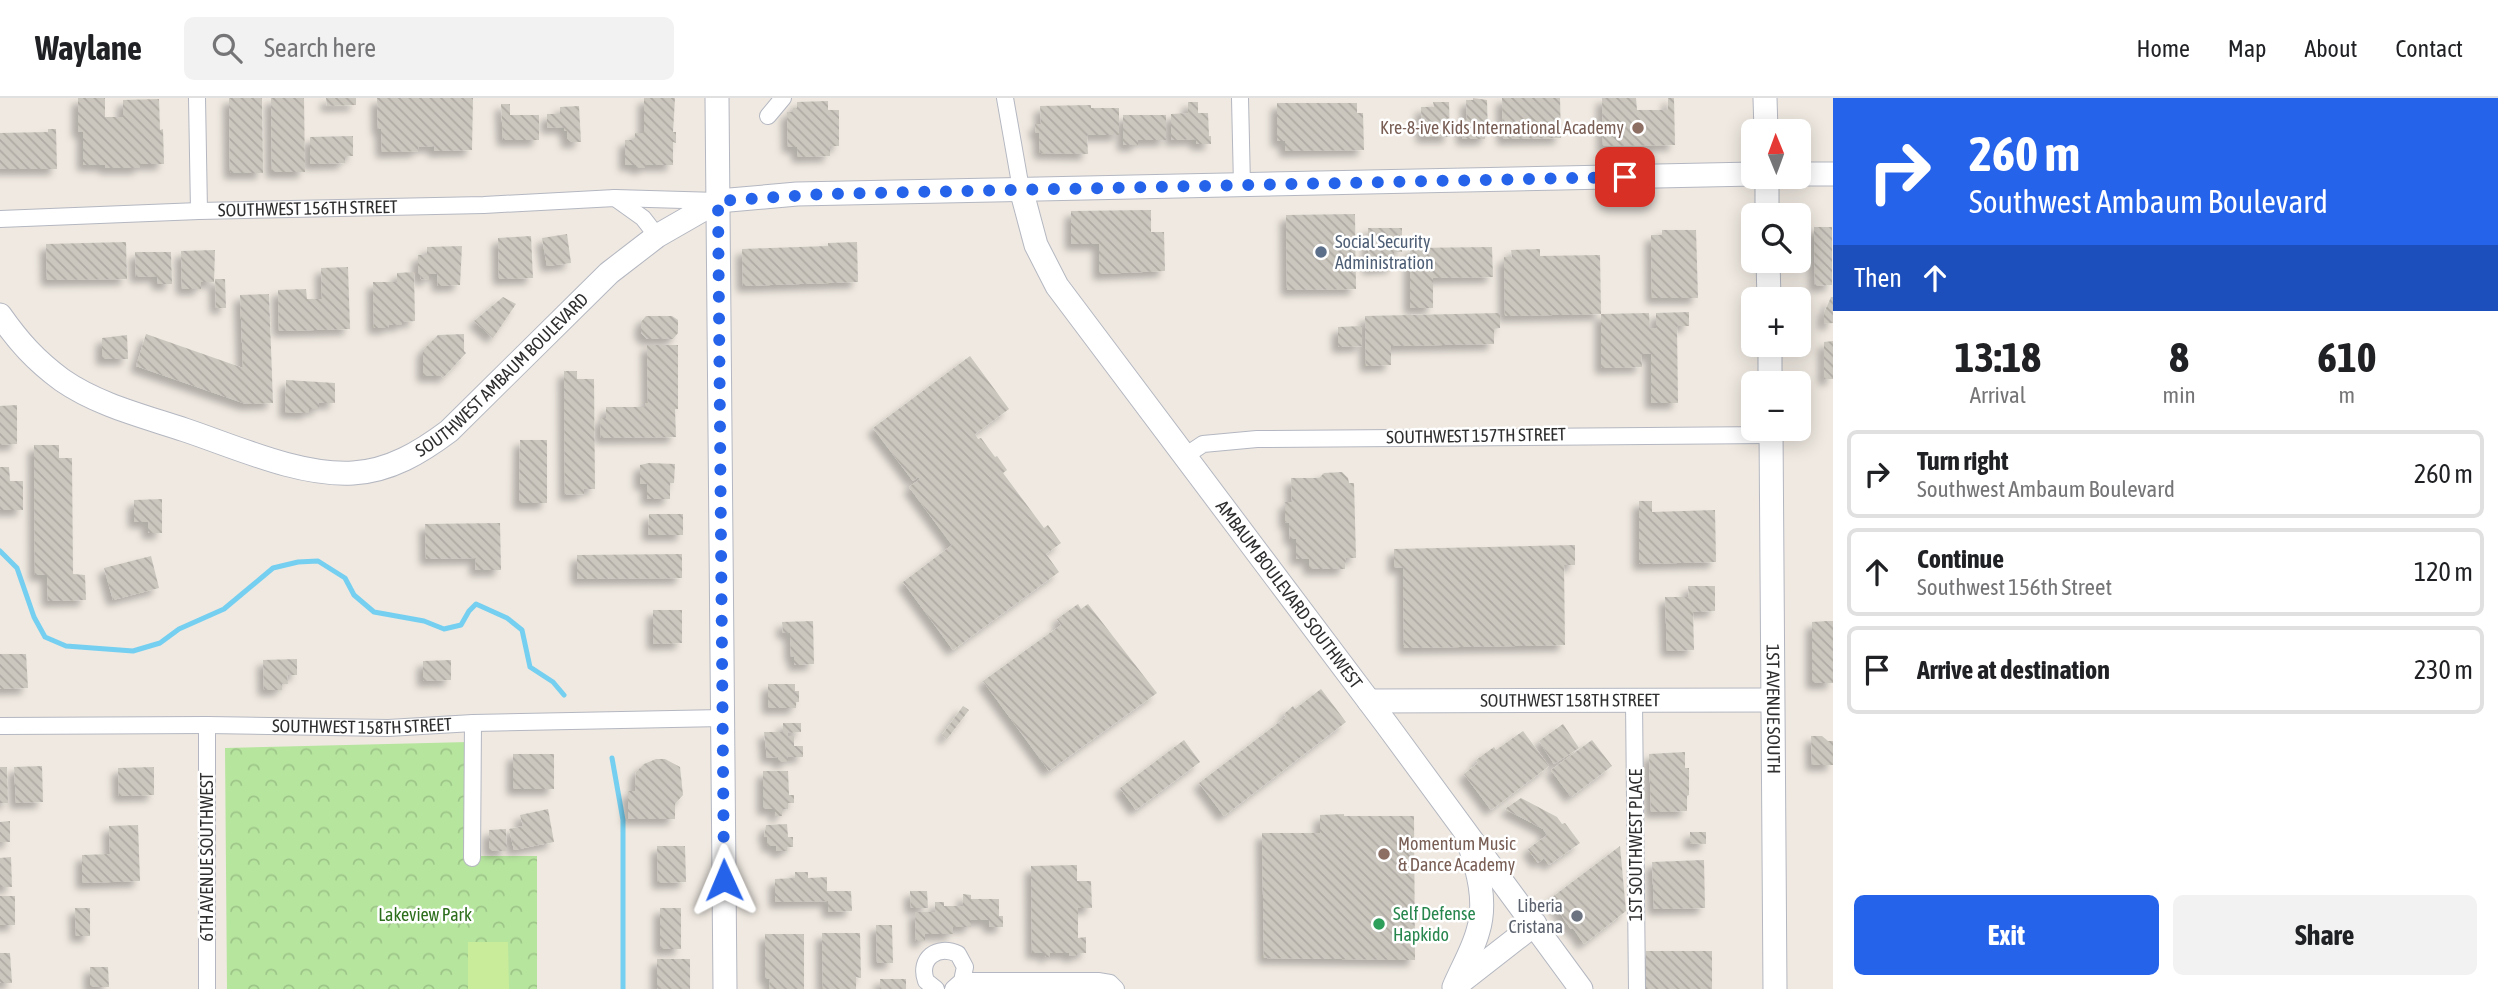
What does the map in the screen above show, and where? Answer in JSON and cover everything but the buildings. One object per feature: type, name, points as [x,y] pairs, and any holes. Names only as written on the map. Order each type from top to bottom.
[{"type":"main road","points":[[716,98],[725,989]]},
{"type":"main road","points":[[1765,98],[1766,119]]},
{"type":"main road","points":[[1021,189],[1741,174]]},
{"type":"main road","points":[[1811,174],[1833,174]]},
{"type":"main road","name":"SOUTHWEST AMBAUM BOULEVARD","points":[[0,315],[23,347],[33,356],[63,380],[109,405],[264,457],[326,473],[356,473],[388,466],[422,452],[449,431],[610,273],[657,236],[718,201],[797,194],[1021,189]]},
{"type":"main road","name":"AMBAUM BOULEVARD SOUTHWEST","points":[[1021,189],[1036,245],[1057,286],[1463,827],[1581,989]]},
{"type":"main road","name":"1ST AVENUE SOUTH","points":[[1771,441],[1775,989]]},
{"type":"main road","name":"SOUTHWEST 158TH STREET","points":[[1369,701],[1772,700]]},
{"type":"main road","points":[[1453,988],[1479,930],[1482,904],[1476,863],[1463,827]]},
{"type":"main road","points":[[1453,988],[1535,924]]},
{"type":"street","points":[[197,98],[199,212]]},
{"type":"street","points":[[768,116],[783,98]]},
{"type":"street","points":[[1005,98],[1021,189]]},
{"type":"street","points":[[1240,98],[1242,185]]},
{"type":"street","points":[[615,198],[643,218],[657,236]]},
{"type":"street","name":"SOUTHWEST 156TH STREET","points":[[0,219],[484,205],[615,198],[718,201]]},
{"type":"street","name":"SOUTHWEST 157TH STREET","points":[[1185,456],[1203,444],[1247,440],[1741,433]]},
{"type":"street","name":"1ST SOUTHWEST PLACE","points":[[1634,702],[1636,989]]},
{"type":"street","name":"SOUTHWEST 158TH STREET","points":[[0,726],[388,727],[723,718]]},
{"type":"street","points":[[472,858],[473,723]]},
{"type":"street","name":"6TH AVENUE SOUTHWEST","points":[[207,725],[207,989]]},
{"type":"street","points":[[936,989],[926,981],[924,967],[926,960],[937,951],[944,950],[958,954],[965,967],[958,985],[1098,981],[1110,983],[1116,989]]},
{"type":"green space","name":"Lakeview Park","points":[[469,742],[470,856],[537,856],[537,989],[227,989],[225,748]]},
{"type":"green space","points":[[468,942],[508,942],[509,989],[468,989]]},
{"type":"waterway","points":[[0,551],[17,568],[34,617],[45,637],[66,646],[133,651],[160,643],[179,629],[224,609],[273,568],[318,561],[345,578],[354,595],[374,612],[424,621],[444,629],[461,625],[476,604],[507,618],[522,630],[530,667],[553,682],[564,695]]},
{"type":"waterway","points":[[612,758],[623,820],[623,989]]},
{"type":"place","name":"Kre-8-ive Kids International Academy","points":[[1638,128]]},
{"type":"place","name":"Social Security Administration","points":[[1321,252]]},
{"type":"place","name":"Momentum Music & Dance Academy","points":[[1384,854]]},
{"type":"place","name":"Liberia Cristana","points":[[1577,916]]},
{"type":"place","name":"Self Defense Hapkido","points":[[1379,924]]},
{"type":"route","points":[[724,880],[718,201],[797,194],[1625,177]]}]
